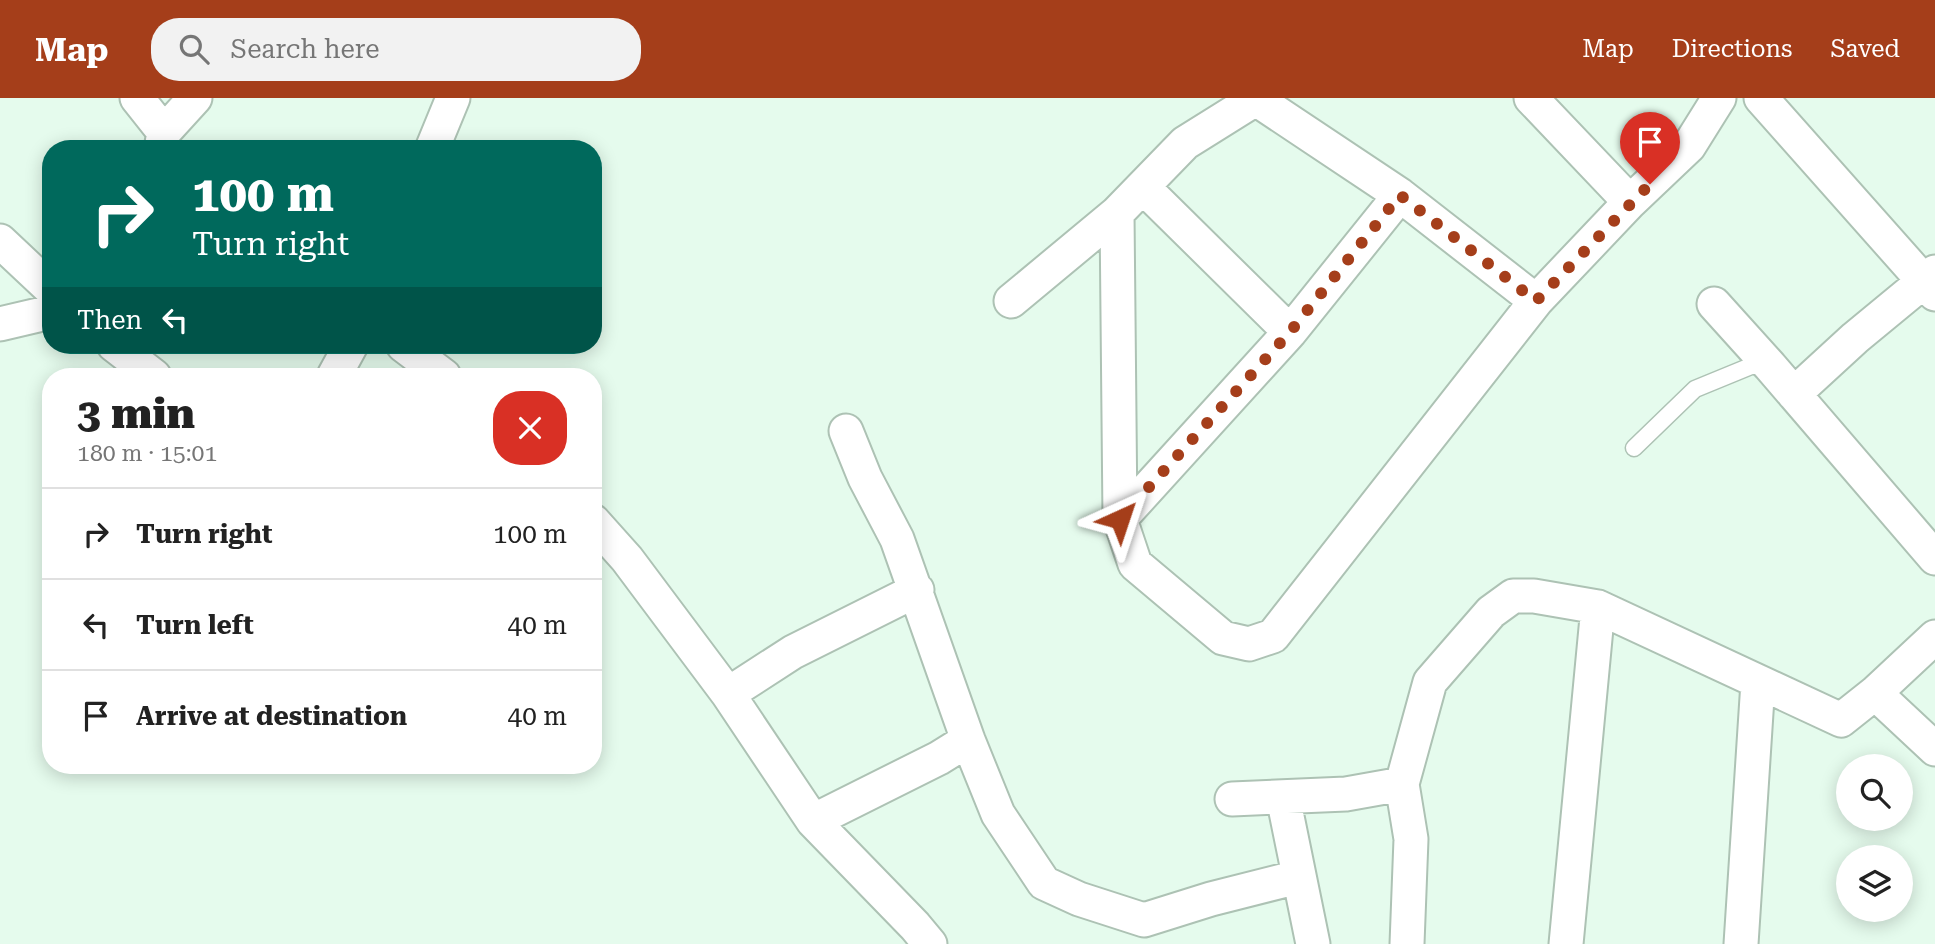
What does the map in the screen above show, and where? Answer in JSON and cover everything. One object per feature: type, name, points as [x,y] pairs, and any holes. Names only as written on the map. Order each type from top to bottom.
[{"type":"street","points":[[137,98],[163,140],[195,98]]},
{"type":"street","points":[[436,140],[453,98]]},
{"type":"street","points":[[1011,302],[1116,213],[1185,143],[1257,98],[1400,195],[1536,301]]},
{"type":"street","points":[[1531,98],[1630,202]]},
{"type":"street","points":[[1116,213],[1120,519],[1135,564],[1223,638],[1249,644],[1273,636],[1536,301],[1630,202],[1689,146],[1719,98]]},
{"type":"street","points":[[1761,98],[1931,283],[1855,338],[1794,394]]},
{"type":"street","points":[[1143,187],[1290,332]]},
{"type":"street","points":[[1120,519],[1290,332],[1400,195]]},
{"type":"street","points":[[0,241],[42,281]]},
{"type":"street","points":[[1714,304],[1935,558]]},
{"type":"street","points":[[0,324],[42,314]]},
{"type":"street","points":[[131,354],[152,365]]},
{"type":"street","points":[[415,354],[433,368]]},
{"type":"street","points":[[846,431],[865,478],[897,539],[968,740],[998,814],[1044,883],[1079,899],[1144,920],[1211,899],[1298,877]]},
{"type":"street","points":[[602,531],[627,559],[728,694],[813,821],[930,944]]},
{"type":"street","points":[[728,694],[793,652],[917,590]]},
{"type":"street","points":[[1407,944],[1411,839],[1402,784],[1430,682],[1491,612],[1513,596],[1534,596],[1598,607],[1841,720],[1875,693],[1935,637]]},
{"type":"street","points":[[1566,944],[1598,607]]},
{"type":"street","points":[[1741,944],[1758,682]]},
{"type":"street","points":[[1875,693],[1935,748]]},
{"type":"street","points":[[813,821],[939,758],[968,740]]},
{"type":"street","points":[[1232,799],[1346,794],[1402,784]]},
{"type":"street","points":[[1283,797],[1313,944]]},
{"type":"lane","points":[[1634,448],[1695,389],[1751,366],[1770,366]]},
{"type":"route","points":[[1120,519],[1290,332],[1400,195],[1536,301],[1650,184]]}]
